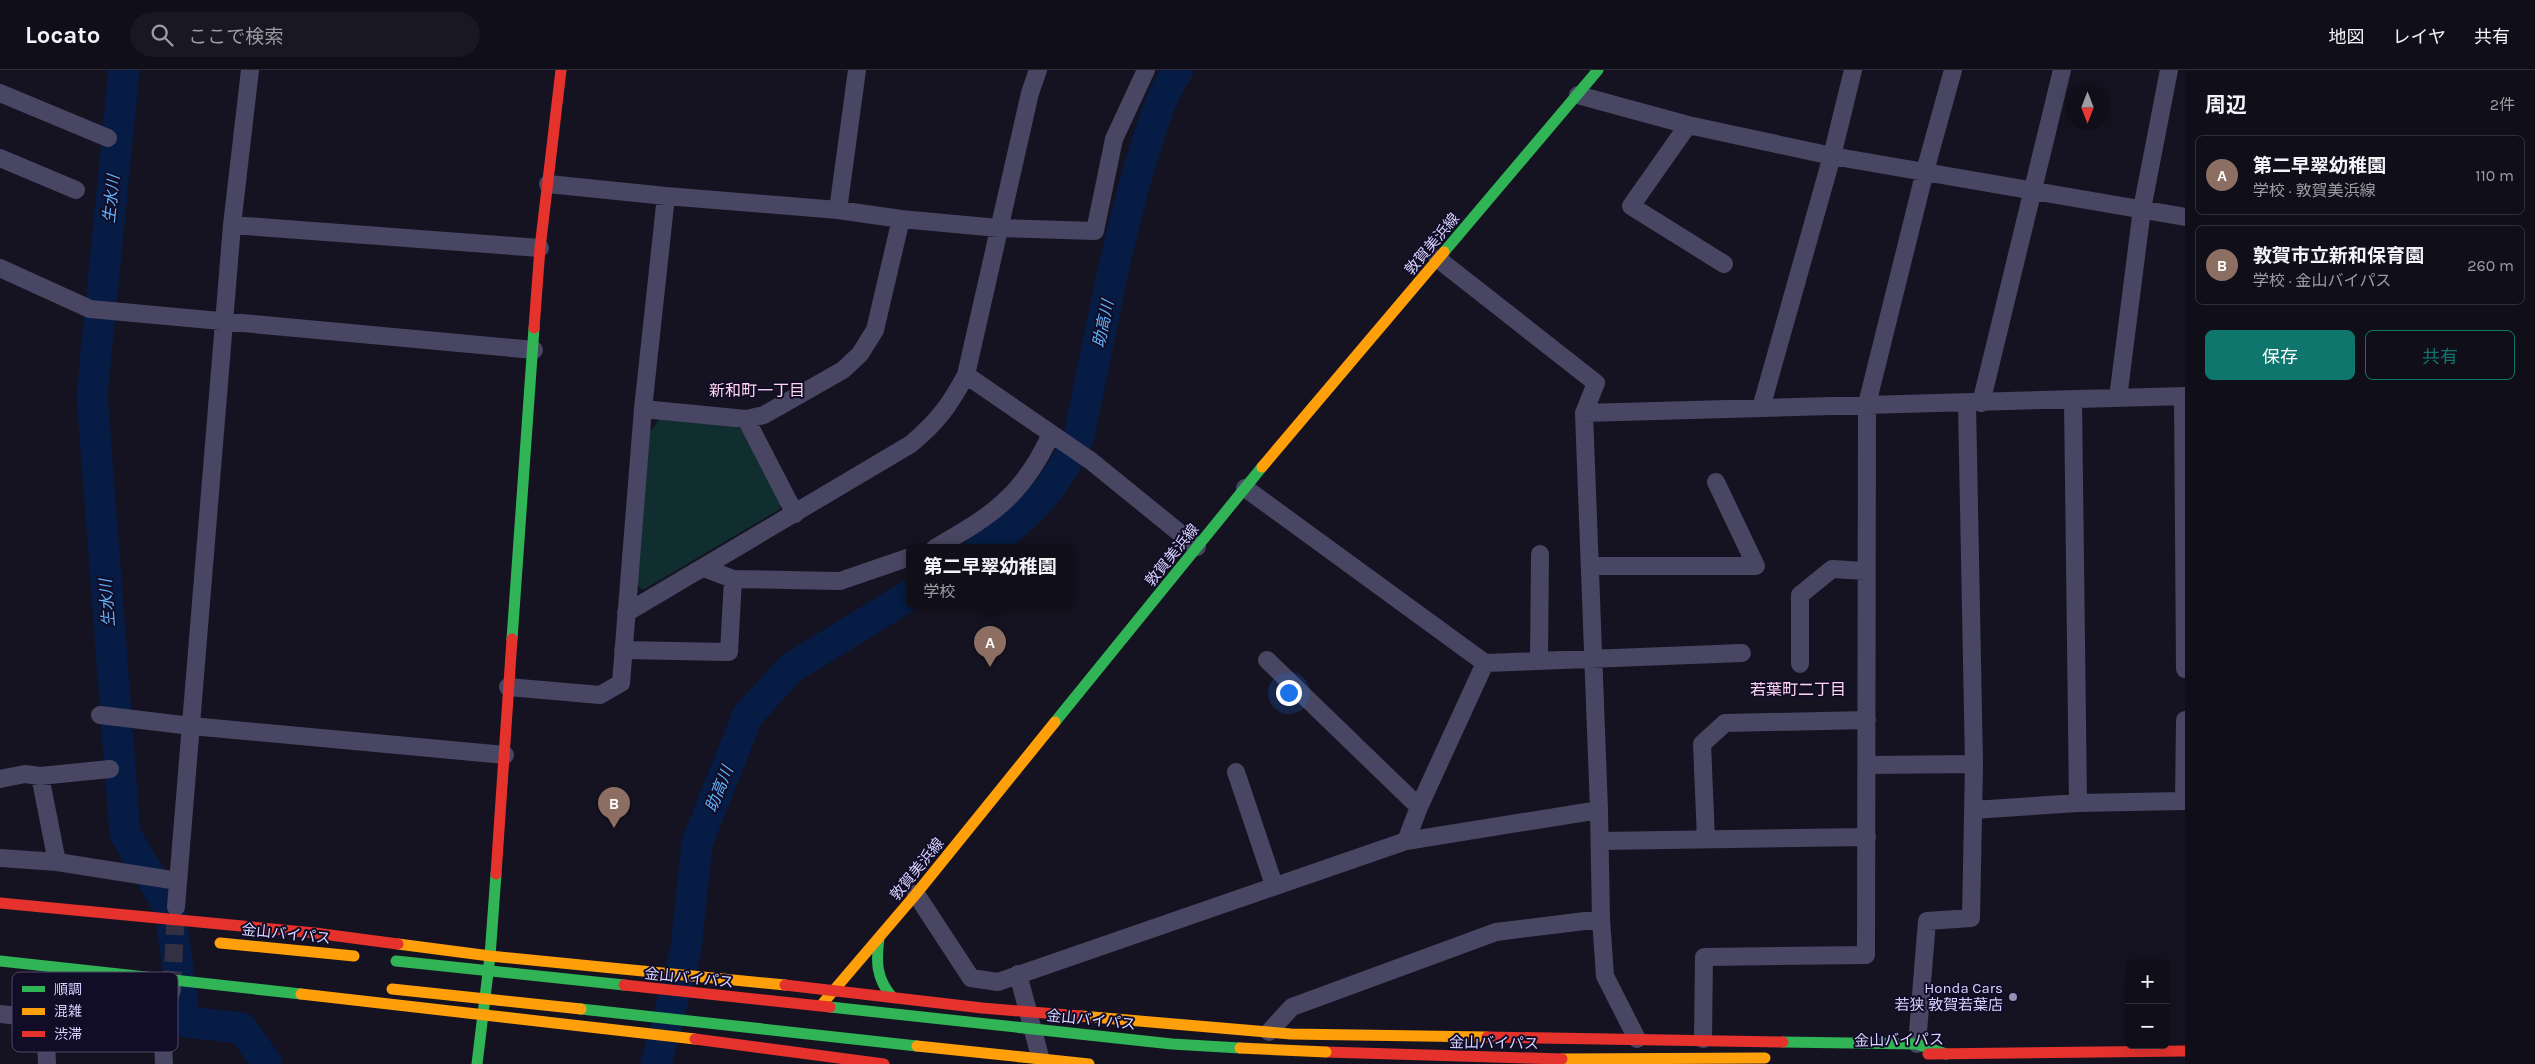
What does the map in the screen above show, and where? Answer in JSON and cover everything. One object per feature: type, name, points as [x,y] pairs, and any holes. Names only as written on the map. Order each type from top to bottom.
[{"type":"main road","points":[[477,1064],[490,956],[540,248],[560,70]]},
{"type":"main road","name":"敦賀美浜線","points":[[775,1064],[834,990],[916,894],[1245,488],[1598,70]]},
{"type":"main road","points":[[0,903],[315,933],[490,956],[834,990],[1028,1012],[1269,1032],[1917,1044],[1946,1054]]},
{"type":"main road","points":[[879,938],[875,964],[881,984],[892,997]]},
{"type":"main road","name":"金山バイパス","points":[[208,941],[367,958]]},
{"type":"main road","name":"金山バイパス","points":[[391,960],[1172,1044],[1449,1058],[1678,1060],[1777,1058]]},
{"type":"main road","points":[[0,961],[96,972]]},
{"type":"main road","points":[[178,981],[786,1049],[884,1064]]},
{"type":"main road","points":[[388,989],[1089,1064]]},
{"type":"main road","name":"金山バイパス","points":[[1876,1056],[2185,1051]]},
{"type":"street","points":[[176,907],[232,225],[250,70]]},
{"type":"street","points":[[838,210],[857,70]]},
{"type":"street","points":[[626,613],[911,444],[945,412],[966,375],[998,228],[1030,93],[1038,70]]},
{"type":"street","points":[[548,184],[838,210],[902,219],[998,228],[1094,231],[1114,139],[1146,70]]},
{"type":"street","points":[[1761,408],[1832,156],[1853,70]]},
{"type":"street","points":[[1703,1039],[1704,957],[1866,954],[1867,720],[1865,571],[1867,404],[1925,171],[1953,70]]},
{"type":"street","points":[[1917,1044],[1927,921],[1972,918],[1974,403],[2033,191],[2062,70]]},
{"type":"street","points":[[2118,398],[2142,209],[2169,70]]},
{"type":"street","points":[[0,93],[108,138]]},
{"type":"street","points":[[1578,95],[1688,125],[1832,156],[2185,217]]},
{"type":"street","points":[[1688,125],[1631,206],[1724,264]]},
{"type":"street","points":[[0,158],[76,190]]},
{"type":"street","points":[[508,688],[600,695],[621,683],[643,409],[666,196]]},
{"type":"street","points":[[643,409],[746,419],[764,415],[843,370],[860,354],[875,330],[902,219]]},
{"type":"street","points":[[232,225],[540,248]]},
{"type":"street","points":[[1438,259],[1596,383],[1584,413],[1599,810],[1601,919],[1606,976],[1637,1039]]},
{"type":"street","points":[[0,268],[90,309],[534,350]]},
{"type":"street","points":[[966,375],[1091,461],[1197,547]]},
{"type":"street","points":[[1584,413],[2184,396],[2185,669]]},
{"type":"street","points":[[2074,400],[2078,802]]},
{"type":"street","points":[[746,419],[795,514]]},
{"type":"street","points":[[941,544],[992,514],[1014,494],[1040,458],[1051,434]]},
{"type":"street","points":[[1590,566],[1756,566],[1716,482]]},
{"type":"street","points":[[1245,488],[1485,663],[1742,653]]},
{"type":"street","points":[[1539,660],[1540,554]]},
{"type":"street","points":[[704,568],[733,579],[840,582],[906,558]]},
{"type":"street","points":[[1800,664],[1800,595],[1832,569],[1865,571]]},
{"type":"street","points":[[623,650],[728,652],[733,579]]},
{"type":"street","points":[[1267,660],[1419,807]]},
{"type":"street","points":[[1406,842],[1419,807],[1485,663]]},
{"type":"street","points":[[100,714],[191,726],[505,755]]},
{"type":"street","points":[[1706,840],[1702,744],[1725,723],[1867,720]]},
{"type":"street","points":[[1973,810],[2078,802],[2184,801],[2185,720]]},
{"type":"street","points":[[1867,765],[1974,764]]},
{"type":"street","points":[[0,779],[25,774],[40,776],[110,769]]},
{"type":"street","points":[[1236,772],[1274,885]]},
{"type":"street","points":[[40,776],[56,862]]},
{"type":"street","points":[[916,894],[971,978],[998,982],[1274,885],[1406,842],[1599,810]]},
{"type":"street","points":[[1600,841],[1867,837]]},
{"type":"street","points":[[0,858],[56,862],[178,881]]},
{"type":"street","points":[[1269,1032],[1292,1007],[1496,932],[1601,919]]},
{"type":"street","points":[[1018,974],[1042,1064]]},
{"type":"green space","points":[[660,418],[733,426],[741,429],[781,499],[780,509],[643,590],[636,584],[650,432]]},
{"type":"waterway","name":"生水川","points":[[124,70],[92,395],[125,834],[170,909],[185,1022],[242,1028],[267,1064]]},
{"type":"waterway","name":"助高川","points":[[987,544],[1027,513],[1051,486],[1062,471],[1079,436],[1122,232],[1140,165],[1165,92],[1178,70]]},
{"type":"waterway","name":"助高川","points":[[656,1064],[686,950],[697,843],[748,715],[791,668],[906,597]]},
{"type":"tunnel","points":[[173,972],[176,910]]},
{"type":"traffic: fast","points":[[1444,252],[1598,70]]},
{"type":"traffic: fast","points":[[512,639],[534,328]]},
{"type":"traffic: fast","points":[[1055,722],[1262,467]]},
{"type":"traffic: fast","points":[[477,1064],[490,956],[496,874]]},
{"type":"traffic: fast","points":[[879,938],[878,969],[883,983],[892,997]]},
{"type":"traffic: fast","points":[[0,961],[100,972]]},
{"type":"traffic: fast","points":[[396,961],[624,985]]},
{"type":"traffic: fast","points":[[178,981],[301,994]]},
{"type":"traffic: fast","points":[[830,1007],[1172,1044],[1240,1048]]},
{"type":"traffic: fast","points":[[581,1009],[917,1046]]},
{"type":"traffic: fast","points":[[1783,1042],[1917,1044],[1946,1054]]},
{"type":"traffic: slow","points":[[1262,467],[1444,252]]},
{"type":"traffic: slow","points":[[823,1003],[916,894],[1055,722]]},
{"type":"traffic: slow","points":[[220,943],[354,956]]},
{"type":"traffic: slow","points":[[398,944],[490,956],[785,985]]},
{"type":"traffic: slow","points":[[392,989],[581,1009]]},
{"type":"traffic: slow","points":[[301,994],[695,1039]]},
{"type":"traffic: slow","points":[[1081,1016],[1291,1034],[1487,1037]]},
{"type":"traffic: slow","points":[[917,1046],[1089,1064]]},
{"type":"traffic: slow","points":[[1240,1048],[1326,1052]]},
{"type":"traffic: slow","points":[[1562,1059],[1765,1058]]},
{"type":"traffic: jam","points":[[534,328],[540,248],[561,70]]},
{"type":"traffic: jam","points":[[496,874],[512,639]]},
{"type":"traffic: jam","points":[[0,903],[315,933],[398,944]]},
{"type":"traffic: jam","points":[[624,985],[830,1007]]},
{"type":"traffic: jam","points":[[785,985],[982,1008],[1081,1016]]},
{"type":"traffic: jam","points":[[1487,1037],[1783,1042]]},
{"type":"traffic: jam","points":[[695,1039],[884,1064]]},
{"type":"traffic: jam","points":[[1928,1054],[2185,1051]]},
{"type":"traffic: jam","points":[[1326,1052],[1562,1059]]},
{"type":"place","name":"第二早翠幼稚園","points":[[990,667]]},
{"type":"place","name":"敦賀市立新和保育園","points":[[614,828]]},
{"type":"place","name":"Honda Cars 若狭 敦賀若葉店","points":[[2013,997]]},
{"type":"district","name":"新和町一丁目","points":[[757,390]]},
{"type":"district","name":"若葉町二丁目","points":[[1798,689]]}]
